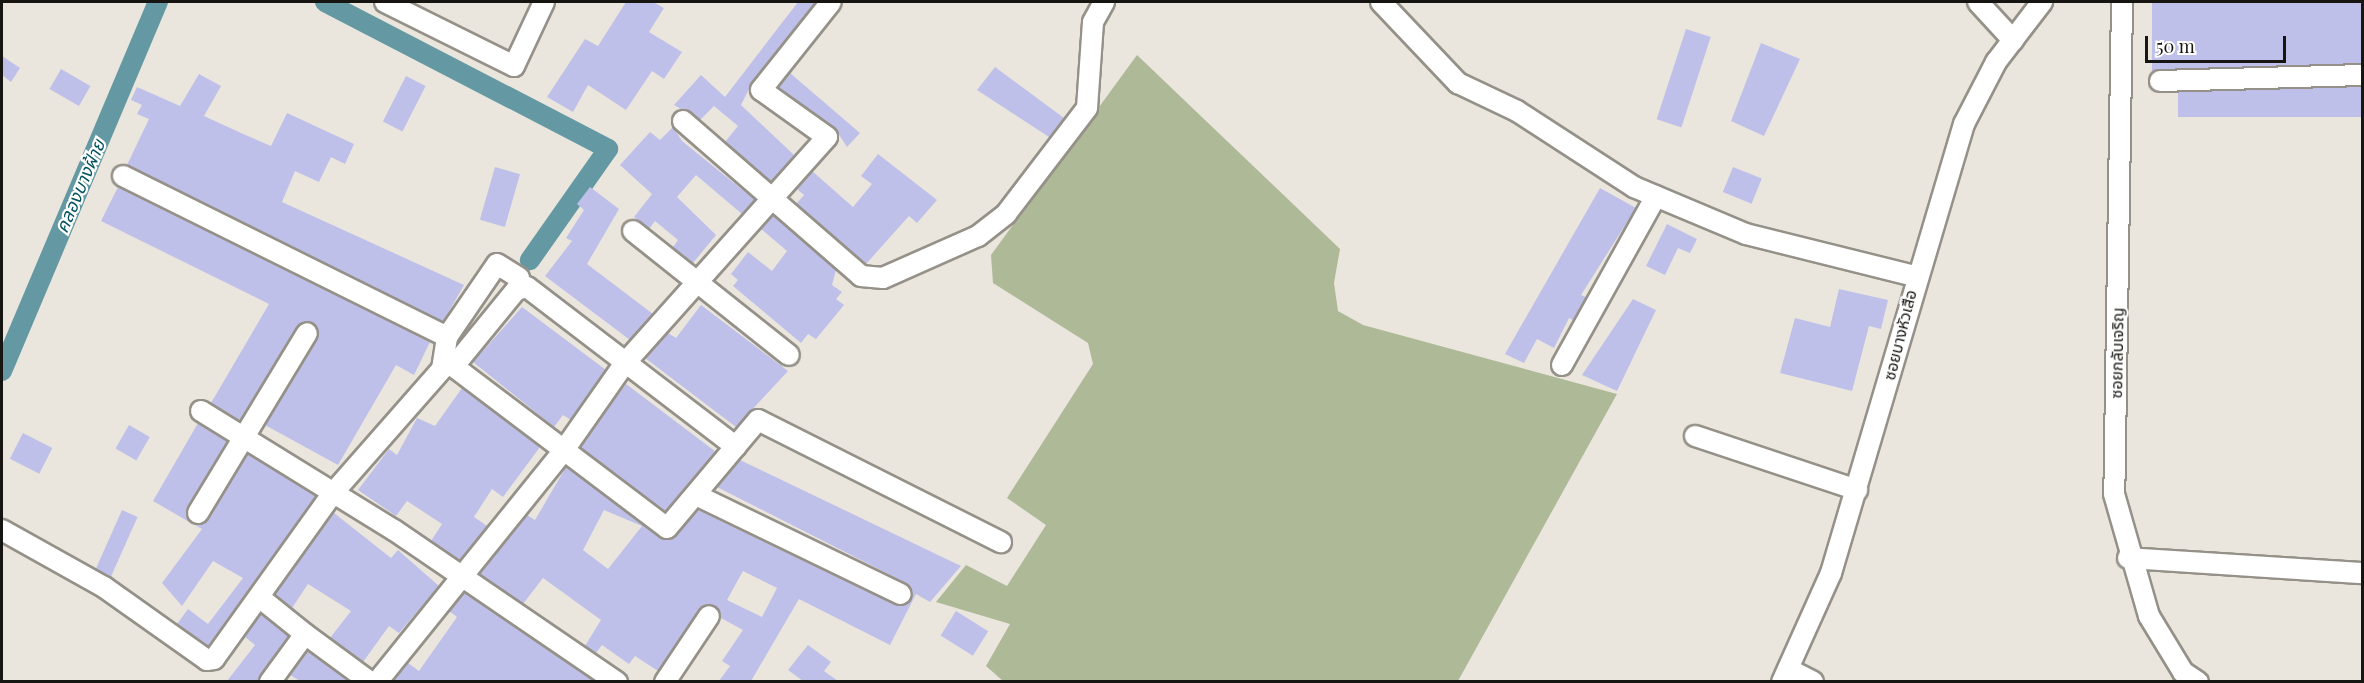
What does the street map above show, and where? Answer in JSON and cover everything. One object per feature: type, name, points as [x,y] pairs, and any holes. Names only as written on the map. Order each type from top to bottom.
[{"type":"street","points":[[385,2],[514,66],[544,2]]},
{"type":"street","points":[[377,681],[459,575],[564,450],[625,363],[698,281],[774,202],[827,137],[761,90],[831,2]]},
{"type":"street","points":[[683,121],[861,276],[883,278],[994,227],[1087,108],[1094,22],[1104,2]]},
{"type":"street","points":[[1381,2],[1458,83],[1517,111],[1610,175],[1746,234],[1915,276]]},
{"type":"street","points":[[1978,2],[2013,40]]},
{"type":"street","name":"ซอยบางหัวเสือ","points":[[1785,675],[1831,573],[1857,490],[1915,276],[1964,124],[2013,40],[2042,2]]},
{"type":"street","name":"ซอยกลับเจริญ","points":[[2122,2],[2114,494],[2128,558],[2162,643],[2183,672],[2198,681]]},
{"type":"street","points":[[2160,81],[2362,75]]},
{"type":"street","points":[[123,176],[447,337]]},
{"type":"street","points":[[1562,365],[1656,196]]},
{"type":"street","points":[[633,231],[789,356]]},
{"type":"street","points":[[519,278],[497,264],[447,337],[449,363],[667,528],[698,496],[758,420],[1001,542]]},
{"type":"street","points":[[2,530],[104,587],[207,660],[219,654],[333,493],[449,363],[524,287],[736,447]]},
{"type":"street","points":[[198,513],[307,333]]},
{"type":"street","points":[[201,411],[333,493],[617,681]]},
{"type":"street","points":[[1695,436],[1857,490]]},
{"type":"street","points":[[698,496],[901,594]]},
{"type":"street","points":[[2128,558],[2362,573]]},
{"type":"street","points":[[259,597],[304,634],[370,681]]},
{"type":"street","points":[[665,681],[709,616]]},
{"type":"street","points":[[270,681],[304,634]]},
{"type":"street","points":[[1785,675],[1813,681]]},
{"type":"green space","points":[[1137,55],[1340,249],[1334,283],[1338,311],[1363,325],[1617,394],[1458,681],[1003,681],[986,666],[1010,624],[936,602],[966,565],[1007,586],[1046,525],[1007,498],[1093,364],[1088,343],[993,283],[991,255]]},
{"type":"building","points":[[626,2],[653,2],[664,8],[649,32],[682,52],[664,79],[652,71],[626,110],[588,85],[573,112],[547,97],[585,39],[598,46]]},
{"type":"building","points":[[798,2],[816,2],[752,83],[741,105],[794,155],[771,182],[725,142],[738,126],[714,106],[700,120],[674,105],[701,75],[725,97]]},
{"type":"building","points":[[2152,2],[2362,2],[2362,71],[2152,71]]},
{"type":"building","points":[[1686,29],[1711,37],[1681,127],[1657,119]]},
{"type":"building","points":[[1761,43],[1800,59],[1764,136],[1731,121]]},
{"type":"building","points":[[2,56],[20,68],[11,82],[2,75]]},
{"type":"building","points":[[995,67],[1064,118],[1049,137],[977,90]]},
{"type":"building","points":[[61,69],[90,86],[79,106],[50,89]]},
{"type":"building","points":[[790,73],[860,133],[847,147],[834,127],[778,88]]},
{"type":"building","points":[[199,74],[221,86],[204,116],[241,133],[271,146],[287,113],[354,144],[345,164],[331,157],[319,182],[295,171],[282,202],[464,285],[443,322],[127,165],[149,119],[137,114],[142,105],[131,100],[137,87],[180,106]]},
{"type":"building","points":[[406,76],[426,86],[402,131],[383,121]]},
{"type":"building","points":[[2178,87],[2362,87],[2362,117],[2178,117]]},
{"type":"building","points":[[673,127],[682,141],[755,200],[742,214],[696,175],[677,197],[716,235],[693,263],[673,247],[678,240],[655,221],[649,229],[634,217],[652,194],[620,165],[650,132],[660,140]]},
{"type":"building","points":[[878,154],[937,200],[917,223],[909,216],[866,264],[796,204],[804,195],[797,189],[812,171],[853,207],[872,184],[861,176]]},
{"type":"building","points":[[495,167],[520,174],[505,227],[480,220]]},
{"type":"building","points":[[1733,167],[1762,179],[1752,204],[1723,192]]},
{"type":"building","points":[[118,187],[430,342],[414,375],[396,365],[338,465],[265,425],[317,339],[317,327],[307,321],[297,326],[240,421],[211,403],[269,304],[101,221]]},
{"type":"building","points":[[590,187],[619,209],[587,264],[653,314],[630,340],[545,276],[572,241],[566,238],[584,210],[577,204]]},
{"type":"building","points":[[1600,188],[1636,208],[1581,295],[1586,297],[1573,320],[1569,318],[1554,348],[1537,339],[1524,363],[1505,354]]},
{"type":"building","points":[[773,215],[836,270],[832,285],[842,292],[836,299],[844,305],[816,339],[808,334],[801,343],[733,286],[738,280],[731,274],[748,252],[772,271],[787,251],[761,229]]},
{"type":"building","points":[[1667,224],[1697,239],[1690,253],[1678,248],[1665,275],[1646,266]]},
{"type":"building","points":[[1839,289],[1888,300],[1881,329],[1869,326],[1852,391],[1780,373],[1795,318],[1830,327]]},
{"type":"building","points":[[1633,299],[1656,310],[1617,391],[1582,375]]},
{"type":"building","points":[[701,305],[788,371],[736,427],[645,358],[668,333],[676,338]]},
{"type":"building","points":[[522,307],[606,370],[571,420],[563,415],[554,427],[473,362]]},
{"type":"building","points":[[626,384],[715,451],[669,514],[579,446]]},
{"type":"building","points":[[462,388],[540,447],[503,497],[492,489],[474,517],[487,526],[460,560],[431,541],[442,524],[407,501],[396,516],[358,490],[389,449],[397,455],[417,418],[435,426]]},
{"type":"building","points":[[198,423],[227,441],[188,507],[191,523],[153,501]]},
{"type":"building","points":[[129,425],[150,437],[136,460],[116,448]]},
{"type":"building","points":[[23,433],[52,448],[39,474],[10,459]]},
{"type":"building","points":[[248,454],[316,496],[208,646],[177,624],[188,609],[208,624],[243,578],[213,561],[182,606],[162,583],[202,529],[193,524],[208,520]]},
{"type":"building","points":[[740,460],[961,566],[930,602],[916,594],[890,645],[799,599],[751,681],[719,681],[730,666],[722,661],[743,630],[721,618],[715,606],[699,609],[658,671],[635,656],[629,664],[602,645],[596,653],[585,646],[601,620],[543,578],[523,604],[480,574],[527,515],[535,520],[566,467],[665,540],[676,536],[698,510],[896,605],[911,600],[906,583],[717,487]],"holes":[[[604,510],[642,526],[608,569],[583,550]],[[743,571],[777,588],[762,617],[727,600]]]},
{"type":"building","points":[[122,510],[138,517],[111,576],[96,569]]},
{"type":"building","points":[[334,513],[391,558],[398,550],[439,586],[399,633],[389,626],[363,662],[330,638],[351,611],[308,584],[292,608],[275,594]]},
{"type":"building","points":[[464,593],[593,681],[393,681],[408,663],[419,671],[457,617],[449,611]]},
{"type":"building","points":[[956,611],[988,631],[973,656],[941,636]]},
{"type":"building","points":[[261,614],[289,636],[258,681],[227,681],[255,645],[245,637]]},
{"type":"building","points":[[808,645],[831,662],[824,671],[838,681],[803,681],[788,670]]},
{"type":"building","points":[[308,651],[348,681],[300,681],[290,675]]},
{"type":"waterway","name":"คลองบางฝ้าย","points":[[2,371],[158,2]]},
{"type":"waterway","points":[[325,2],[608,149],[530,260]]}]
